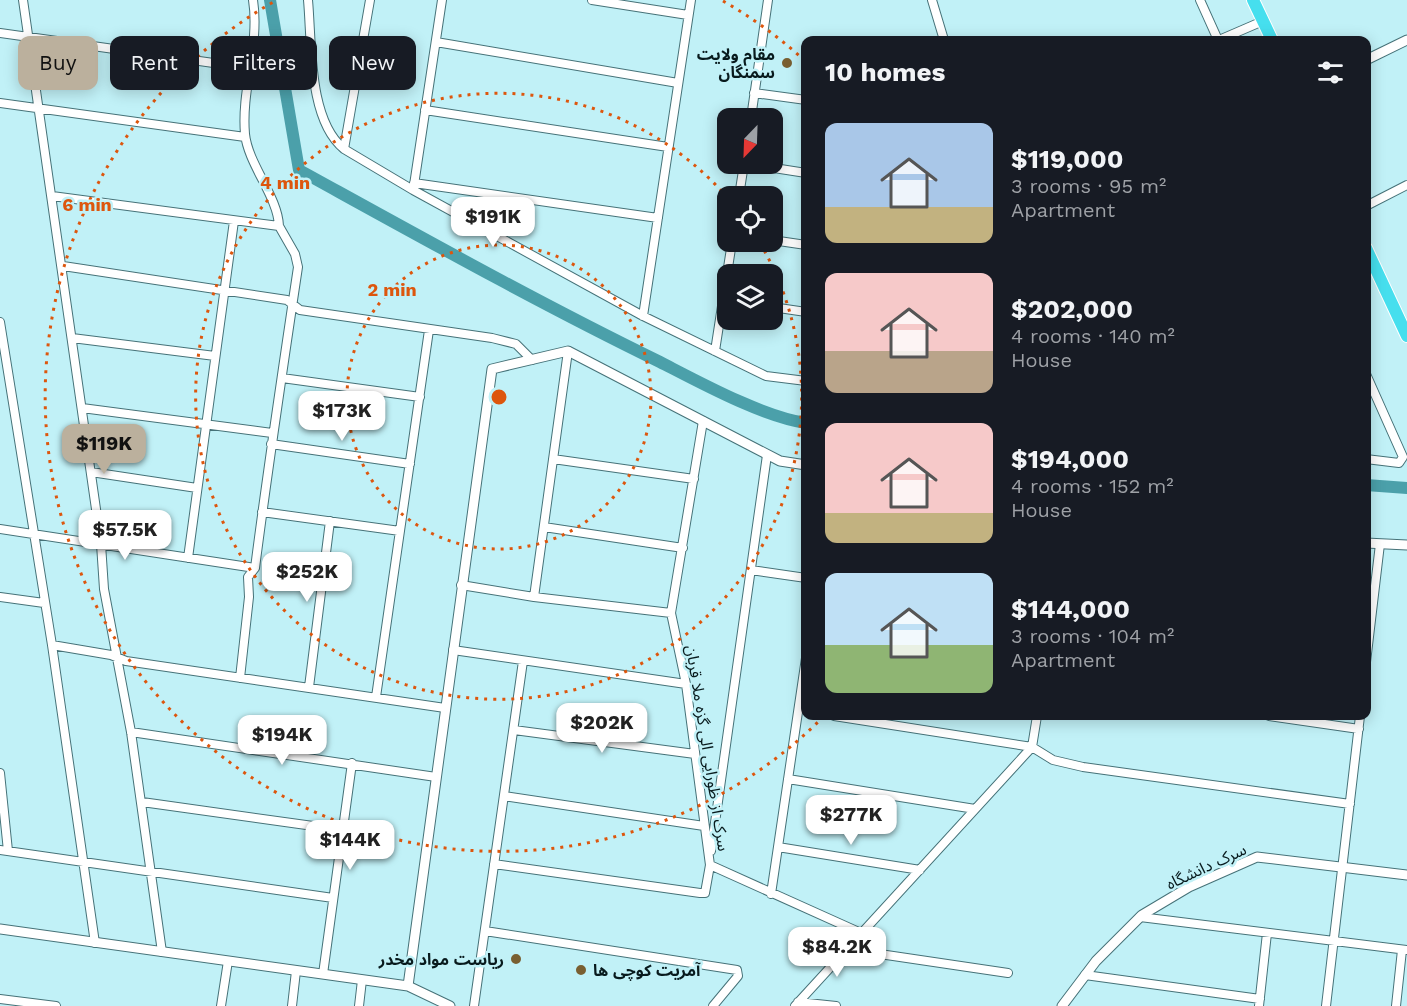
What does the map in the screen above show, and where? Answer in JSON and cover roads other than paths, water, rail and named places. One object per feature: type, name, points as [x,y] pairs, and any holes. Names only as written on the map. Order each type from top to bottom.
[{"type":"highway","points":[[1253,0],[1270,36]]},
{"type":"highway","points":[[1371,259],[1407,336]]},
{"type":"street","points":[[23,0],[27,36]]},
{"type":"street","points":[[253,0],[253,36]]},
{"type":"street","points":[[308,0],[318,108],[329,134],[344,149],[643,316],[766,376],[801,380]]},
{"type":"street","points":[[344,149],[370,0]]},
{"type":"street","points":[[413,186],[442,0]]},
{"type":"street","points":[[592,0],[688,15]]},
{"type":"street","points":[[643,316],[691,0]]},
{"type":"street","points":[[752,108],[768,0]]},
{"type":"street","points":[[932,0],[943,36]]},
{"type":"street","points":[[1200,0],[1217,36]]},
{"type":"street","points":[[1228,36],[1263,21]]},
{"type":"street","points":[[0,33],[20,36]]},
{"type":"street","points":[[1371,58],[1407,40]]},
{"type":"street","points":[[436,42],[678,83]]},
{"type":"street","points":[[98,47],[211,63]]},
{"type":"street","points":[[35,90],[63,267],[101,544],[104,589],[119,658],[131,732],[162,952]]},
{"type":"street","points":[[240,678],[249,597],[248,577],[255,567],[272,433],[298,267],[295,254],[279,226],[245,137],[248,90]]},
{"type":"street","points":[[754,93],[801,99]]},
{"type":"street","points":[[0,104],[38,111],[245,137]]},
{"type":"street","points":[[425,110],[669,147]]},
{"type":"street","points":[[783,170],[801,172]]},
{"type":"street","points":[[1371,203],[1407,185]]},
{"type":"street","points":[[413,186],[658,218]]},
{"type":"street","points":[[52,196],[234,222],[279,226]]},
{"type":"street","points":[[188,558],[234,222]]},
{"type":"street","points":[[783,242],[801,244]]},
{"type":"street","points":[[63,267],[287,300],[300,310],[516,344],[532,360]]},
{"type":"street","points":[[783,309],[801,311]]},
{"type":"street","points":[[0,322],[52,645],[95,943]]},
{"type":"street","points":[[375,697],[429,330]]},
{"type":"street","points":[[715,351],[719,330]]},
{"type":"street","points":[[72,338],[215,356]]},
{"type":"street","points":[[534,597],[568,351]]},
{"type":"street","points":[[408,986],[492,369],[568,351],[780,461],[801,464]]},
{"type":"street","points":[[282,378],[420,397]]},
{"type":"street","points":[[1371,385],[1403,457],[1399,463],[1371,460]]},
{"type":"street","points":[[82,408],[272,433]]},
{"type":"street","points":[[461,585],[534,597],[671,614],[703,421]]},
{"type":"street","points":[[271,444],[410,464]]},
{"type":"street","points":[[495,864],[705,893],[767,454]]},
{"type":"street","points":[[553,459],[694,479]]},
{"type":"street","points":[[91,472],[197,488]]},
{"type":"street","points":[[262,512],[400,531]]},
{"type":"street","points":[[309,687],[330,521]]},
{"type":"street","points":[[544,527],[683,549]]},
{"type":"street","points":[[0,529],[255,567]]},
{"type":"street","points":[[1371,543],[1407,545]]},
{"type":"street","points":[[1371,620],[1380,544]]},
{"type":"street","points":[[751,570],[801,577]]},
{"type":"street","points":[[0,597],[44,603]]},
{"type":"street","name":"سرک از ظورایی الی گزه ملا قربان","points":[[671,614],[686,684],[710,862],[771,894],[861,933]]},
{"type":"street","points":[[52,645],[240,678],[445,708]]},
{"type":"street","points":[[453,650],[686,684]]},
{"type":"street","points":[[474,1006],[523,661]]},
{"type":"street","points":[[771,894],[788,779],[801,715]]},
{"type":"street","points":[[860,720],[1032,747],[1053,760],[1083,767],[1350,804]]},
{"type":"street","points":[[796,1004],[1032,747],[1036,720]]},
{"type":"street","points":[[1297,720],[1359,729]]},
{"type":"street","points":[[1326,1006],[1360,720]]},
{"type":"street","points":[[514,730],[695,754]]},
{"type":"street","points":[[131,732],[436,777]]},
{"type":"street","points":[[323,974],[352,764]]},
{"type":"street","points":[[0,773],[4,851],[333,898]]},
{"type":"street","points":[[788,779],[975,809]]},
{"type":"street","points":[[504,796],[704,826]]},
{"type":"street","points":[[142,802],[342,830]]},
{"type":"street","points":[[778,847],[920,870]]},
{"type":"street","name":"سرک دانشگاه","points":[[1062,1006],[1118,937],[1140,917],[1190,887],[1257,858],[1407,875]]},
{"type":"street","points":[[1140,917],[1405,950],[1396,1006]]},
{"type":"street","points":[[0,929],[408,986],[428,1001],[450,1006]]},
{"type":"street","points":[[485,931],[737,970],[738,976],[713,1006]]},
{"type":"street","points":[[1085,975],[1259,1003],[1267,933]]},
{"type":"street","points":[[846,949],[1008,973]]},
{"type":"street","points":[[221,1006],[228,961]]},
{"type":"street","points":[[292,1006],[296,971]]},
{"type":"street","points":[[359,1006],[362,980]]},
{"type":"street","points":[[0,999],[56,1006]]},
{"type":"street","points":[[796,1004],[836,1006]]},
{"type":"waterway","points":[[270,0],[299,170],[523,292],[712,389],[771,414],[801,422]]},
{"type":"waterway","points":[[1371,485],[1407,488]]},
{"type":"place","name":"مقام ولایت سمنگان","points":[[787,63]]},
{"type":"place","name":"ریاست مواد مخدر","points":[[516,959]]},
{"type":"place","name":"آمریت کوچی ها","points":[[581,970]]}]
